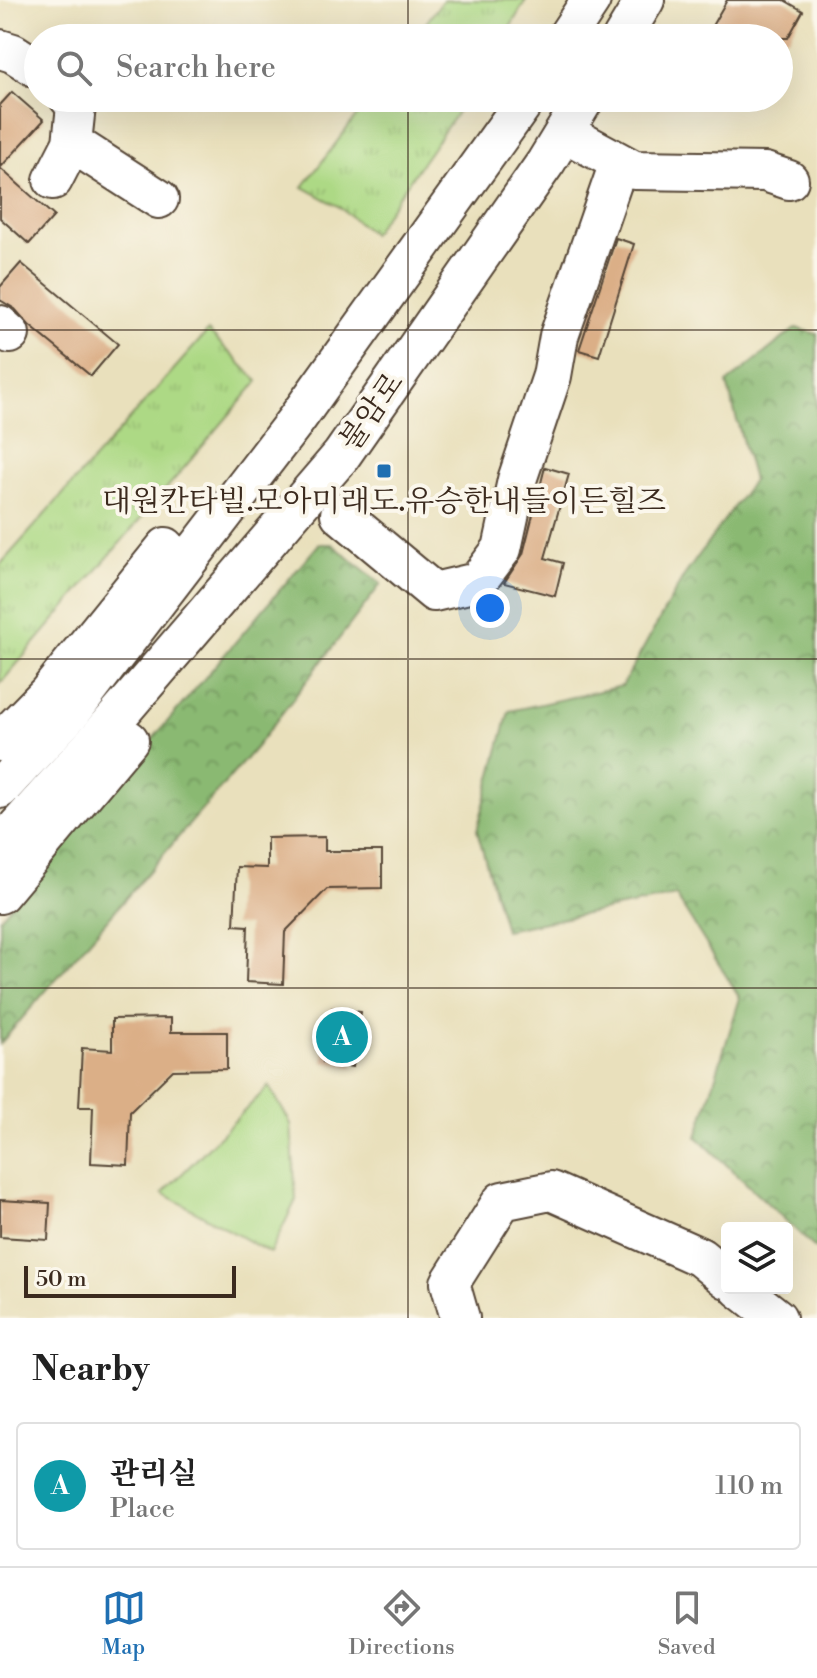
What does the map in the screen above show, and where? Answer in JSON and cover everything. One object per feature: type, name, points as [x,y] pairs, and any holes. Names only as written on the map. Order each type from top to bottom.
[{"type":"street","points":[[556,24],[568,0]]},
{"type":"street","points":[[575,24],[591,0]]},
{"type":"street","points":[[630,24],[645,0]]},
{"type":"street","points":[[658,24],[673,0]]},
{"type":"street","points":[[0,49],[24,60]]},
{"type":"street","points":[[53,180],[72,143],[75,112]]},
{"type":"street","points":[[502,137],[514,112]]},
{"type":"street","name":"불암로","points":[[0,789],[74,709],[296,420],[518,112]]},
{"type":"street","name":"불암로","points":[[0,846],[103,733],[341,456],[558,149],[578,112]]},
{"type":"street","points":[[590,112],[558,149],[619,163],[634,170],[765,172],[789,180]]},
{"type":"street","points":[[72,143],[159,199]]},
{"type":"street","points":[[340,514],[434,592],[477,582],[502,549],[517,480],[552,376],[559,336],[619,163]]},
{"type":"street","points":[[0,742],[48,693],[205,499],[296,420]]},
{"type":"street","points":[[0,894],[277,562],[341,456]]},
{"type":"street","points":[[460,1318],[450,1283],[502,1201],[551,1191],[700,1257],[721,1274]]},
{"type":"street","points":[[747,1294],[777,1318]]},
{"type":"green space","points":[[443,0],[526,0],[512,24],[425,24]]},
{"type":"green space","points":[[359,112],[457,112],[372,234],[338,206],[303,187]]},
{"type":"green space","points":[[796,328],[817,334],[817,1250],[793,1227],[793,1222],[787,1222],[697,1137],[740,998],[676,896],[505,930],[477,830],[509,711],[622,686],[684,576],[753,480],[727,383]]},
{"type":"green space","points":[[208,331],[258,381],[0,684],[0,565]]},
{"type":"green space","points":[[319,544],[332,544],[381,584],[256,747],[0,1044],[0,918]]},
{"type":"green space","points":[[269,1086],[291,1124],[296,1200],[270,1253],[163,1193]]},
{"type":"building","points":[[727,0],[784,0],[803,11],[793,29],[793,24],[713,24]]},
{"type":"building","points":[[12,92],[24,102],[24,112],[35,112],[44,120],[0,168],[0,105]]},
{"type":"building","points":[[0,168],[54,216],[29,244],[0,218]]},
{"type":"building","points":[[616,238],[634,244],[599,356],[579,350]]},
{"type":"building","points":[[21,263],[118,344],[91,376],[29,325],[15,309],[0,300],[0,287]]},
{"type":"building","points":[[545,467],[569,474],[545,558],[563,563],[555,596],[504,583],[523,554]]},
{"type":"building","points":[[325,837],[325,851],[382,851],[382,888],[327,889],[285,932],[283,984],[246,982],[248,926],[234,925],[237,867],[267,868],[267,838]]},
{"type":"building","points":[[332,1008],[361,1012],[353,1067],[323,1062]]},
{"type":"building","points":[[171,1018],[171,1032],[227,1032],[227,1069],[173,1070],[130,1112],[128,1165],[91,1163],[93,1107],[79,1107],[82,1048],[112,1050],[112,1019]]},
{"type":"building","points":[[0,1200],[50,1203],[48,1240],[0,1237]]},
{"type":"place","name":"대원칸타빌.모아미래도.유승한내들이든힐즈","points":[[384,471]]},
{"type":"place","name":"관리실","points":[[342,1037]]}]
